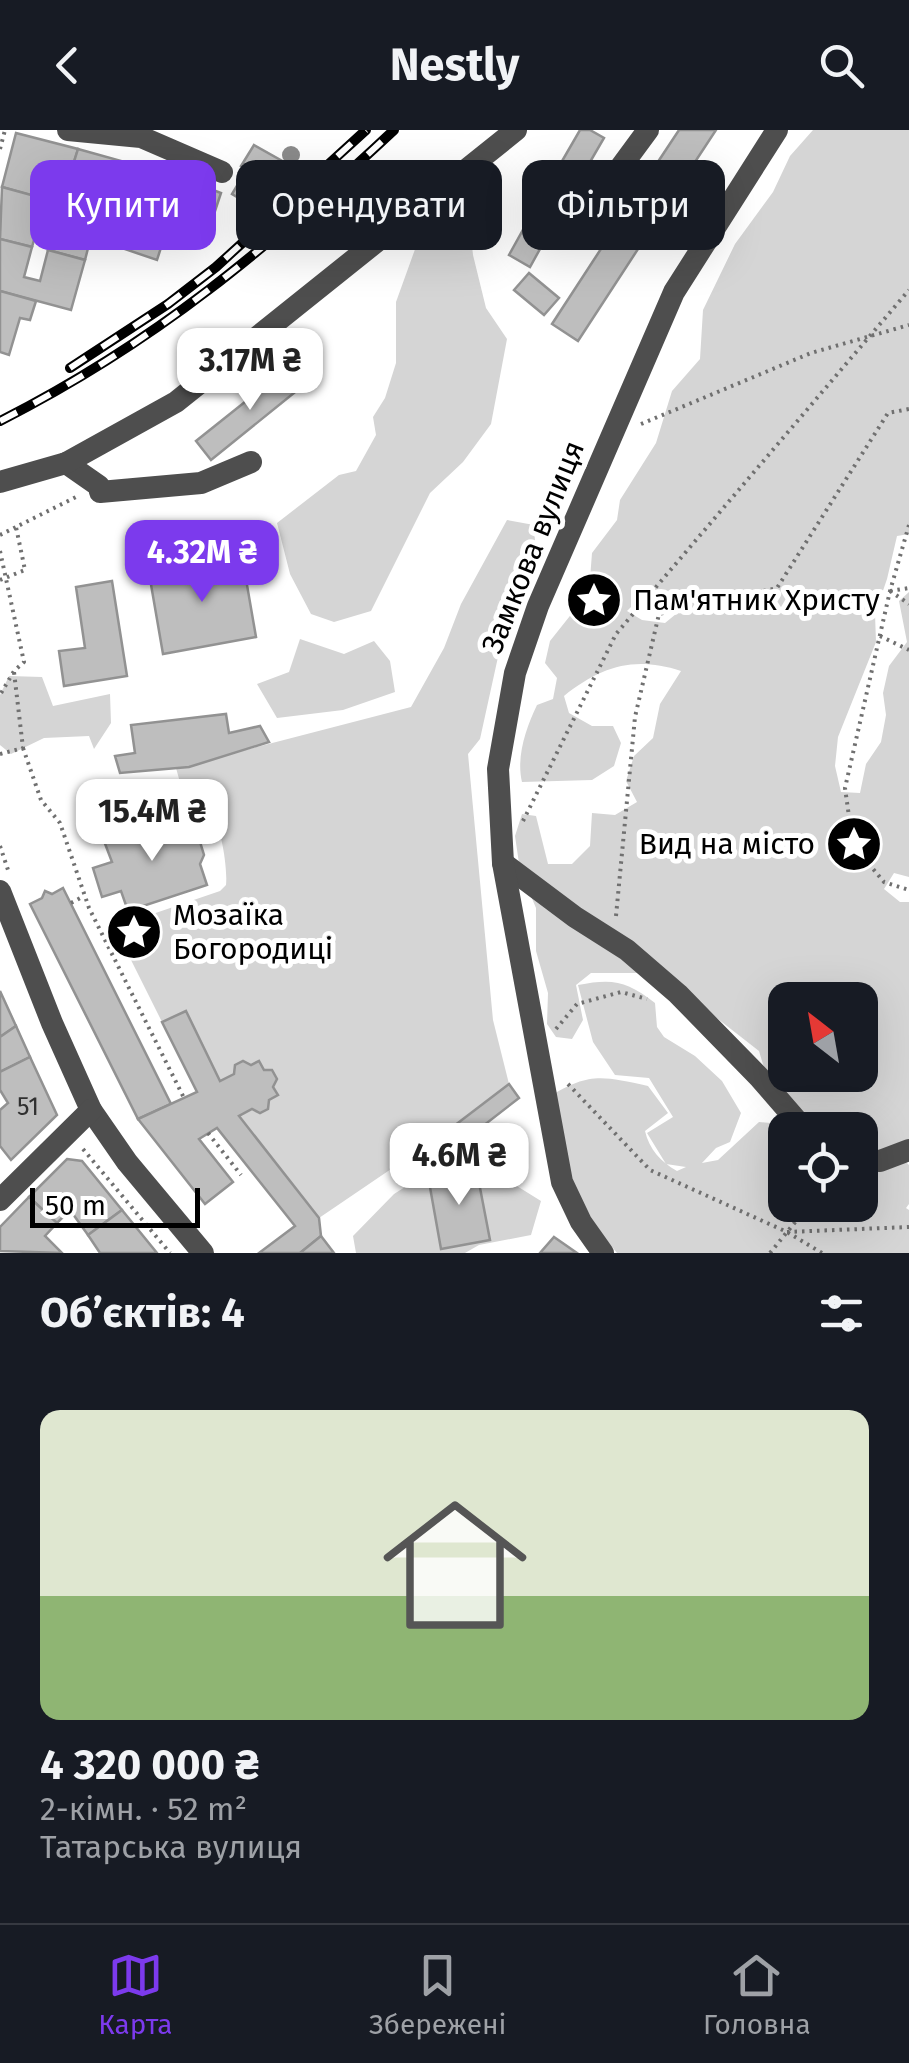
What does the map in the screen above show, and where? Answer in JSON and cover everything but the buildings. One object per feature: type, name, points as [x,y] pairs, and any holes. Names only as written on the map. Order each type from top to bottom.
[{"type":"street","points":[[68,130],[141,137],[222,172]]},
{"type":"street","points":[[0,482],[66,463],[176,402],[516,130]]},
{"type":"street","points":[[626,160],[648,130]]},
{"type":"street","name":"Замкова вулиця","points":[[603,1253],[581,1222],[562,1182],[502,863],[498,769],[515,673],[538,606],[609,438],[674,292],[777,130]]},
{"type":"street","points":[[66,463],[99,486],[100,492],[201,484],[251,462]]},
{"type":"street","points":[[502,863],[678,994],[789,1112]]},
{"type":"street","points":[[0,891],[90,1110],[136,1174],[203,1253]]},
{"type":"street","points":[[0,1200],[90,1110]]},
{"type":"street","points":[[878,1161],[906,1154]]},
{"type":"path","points":[[0,149],[6,130]]},
{"type":"path","points":[[520,828],[616,634],[909,290]]},
{"type":"path","points":[[609,438],[811,353],[909,326]]},
{"type":"path","points":[[613,942],[635,717],[659,614],[777,588],[888,414],[909,409]]},
{"type":"path","points":[[0,534],[99,486]]},
{"type":"path","points":[[909,524],[845,788],[853,845],[884,882],[909,890]]},
{"type":"path","points":[[3,579],[25,570],[16,527]]},
{"type":"path","points":[[0,551],[24,662],[0,694]]},
{"type":"path","points":[[890,591],[909,588]]},
{"type":"path","points":[[890,591],[909,604]]},
{"type":"path","points":[[880,636],[909,650]]},
{"type":"path","points":[[14,671],[23,748],[41,800],[60,823],[85,896],[184,1098]]},
{"type":"path","points":[[0,754],[23,748]]},
{"type":"path","points":[[71,902],[85,896]]},
{"type":"path","points":[[658,1002],[621,992],[577,1004],[537,1052],[650,1170],[787,1232],[822,1253]]},
{"type":"path","points":[[208,1133],[241,1175]]},
{"type":"path","points":[[75,1139],[170,1253]]},
{"type":"path","points":[[770,1253],[795,1222]]},
{"type":"path","points":[[787,1232],[909,1227]]},
{"type":"shaded area","points":[[813,130],[909,130],[909,534],[897,536],[875,614],[876,642],[838,737],[835,766],[841,792],[860,793],[866,764],[881,742],[886,715],[883,693],[889,666],[907,642],[899,601],[909,592],[909,877],[894,873],[884,889],[900,902],[909,902],[909,1149],[903,1159],[909,1165],[909,1253],[617,1253],[571,1200],[552,1170],[545,1128],[547,1098],[585,1080],[618,1080],[648,1086],[668,1113],[645,1131],[649,1144],[666,1163],[647,1133],[673,1117],[649,1078],[615,1075],[593,1042],[578,985],[619,983],[645,996],[655,1003],[657,1027],[664,1037],[695,1056],[722,1081],[741,1113],[730,1142],[716,1148],[702,1163],[718,1160],[759,1122],[768,1123],[768,1222],[878,1222],[878,1112],[800,1112],[782,1092],[878,1092],[878,982],[768,982],[768,1076],[759,1051],[709,1012],[648,973],[591,973],[576,985],[583,1020],[572,1039],[556,1037],[547,1024],[548,993],[536,951],[536,908],[520,870],[515,836],[522,814],[536,816],[548,864],[572,864],[590,846],[592,813],[615,815],[637,802],[626,781],[634,756],[653,738],[660,704],[681,671],[633,664],[592,677],[564,696],[569,713],[592,726],[613,726],[621,743],[614,766],[592,780],[522,782],[523,743],[537,705],[553,699],[557,678],[545,663],[550,641],[577,607],[590,579],[592,553],[617,520],[620,500],[656,443],[672,391],[700,359],[703,310],[735,244],[773,192],[790,156]],"holes":[[[649,589],[676,596],[676,614],[665,623],[642,620],[627,611]]]},
{"type":"shaded area","points":[[415,250],[472,250],[486,308],[507,339],[491,424],[463,462],[430,493],[371,611],[334,622],[311,614],[290,574],[277,523],[339,475],[356,471],[376,435],[373,417],[385,398],[396,363],[396,302]]},
{"type":"shaded area","points":[[507,520],[534,525],[536,558],[498,657],[480,739],[468,754],[493,1020],[509,1084],[319,1218],[239,1116],[252,1109],[260,1113],[268,1109],[269,1100],[278,1095],[272,1071],[264,1070],[259,1061],[251,1065],[243,1061],[235,1065],[234,1074],[220,1081],[186,1011],[162,1022],[121,940],[131,935],[138,919],[220,891],[226,885],[226,866],[215,819],[206,804],[183,793],[176,768],[411,707]]},
{"type":"shaded area","points":[[300,639],[344,654],[374,641],[390,661],[395,692],[343,710],[277,718],[257,684],[289,672]]},
{"type":"shaded area","points":[[9,676],[42,677],[53,706],[110,694],[111,723],[94,749],[89,736],[44,738],[11,754],[0,745],[0,695]]},
{"type":"shaded area","points":[[454,1156],[480,1163],[541,1201],[531,1235],[479,1245],[465,1253],[356,1253],[353,1236],[394,1194]]},
{"type":"railway","points":[[70,368],[168,304],[216,267],[366,130]]},
{"type":"railway","points":[[0,421],[110,359],[208,290],[301,214],[394,130]]},
{"type":"place","name":"Пам'ятник Христу","points":[[594,600]]},
{"type":"place","name":"Вид на місто","points":[[854,844]]},
{"type":"place","name":"Мозаїка Богородиці","points":[[134,932]]}]
